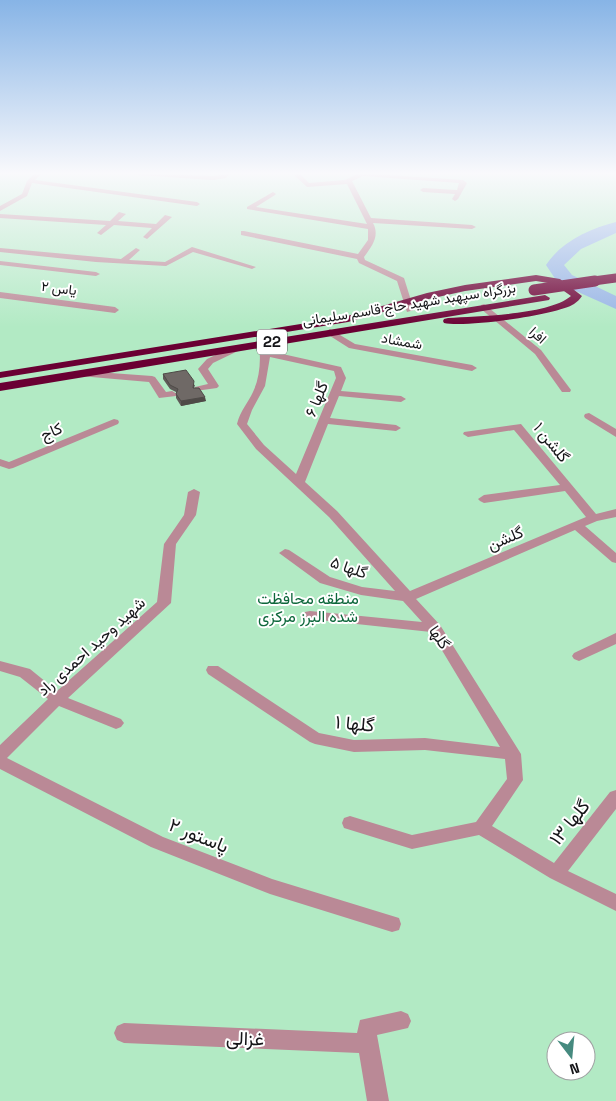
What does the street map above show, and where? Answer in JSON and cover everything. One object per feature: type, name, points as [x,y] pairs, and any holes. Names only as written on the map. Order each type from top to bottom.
[{"type":"highway","points":[[360,327],[497,318],[549,310],[567,305],[575,300],[577,296],[556,281],[536,278],[465,288],[409,306]]},
{"type":"highway","name":"بزرگراه سپهبد شهید حاج قاسم سلیمانی","points":[[0,375],[348,319],[409,306],[616,278]]},
{"type":"highway","name":"بزرگراه سپهبد شهید حاج قاسم سلیمانی","points":[[0,387],[238,348],[265,348],[330,332],[616,288]]},
{"type":"street","points":[[101,233],[110,224]]},
{"type":"street","points":[[133,224],[158,226]]},
{"type":"street","points":[[360,257],[372,240],[370,224]]},
{"type":"street","points":[[383,224],[472,227]]},
{"type":"street","points":[[147,237],[158,226]]},
{"type":"street","points":[[244,233],[360,257],[362,261],[401,280],[409,306]]},
{"type":"street","points":[[0,250],[123,262],[166,264],[192,249],[252,267]]},
{"type":"street","points":[[123,262],[136,250]]},
{"type":"street","points":[[0,264],[96,274]]},
{"type":"street","name":"یاس ۲","points":[[0,295],[115,310]]},
{"type":"street","name":"افرا","points":[[484,307],[538,352],[566,390]]},
{"type":"street","name":"شمشاد","points":[[330,332],[352,346],[472,368]]},
{"type":"street","points":[[199,389],[214,386],[204,369],[210,361],[238,348]]},
{"type":"street","name":"گلها ۶","points":[[265,348],[338,369],[341,378],[299,482]]},
{"type":"street","name":"گلها","points":[[265,348],[264,376],[258,393],[246,410],[242,424],[260,447],[333,514],[435,628],[514,754],[515,780],[482,828]]},
{"type":"street","points":[[83,374],[152,379],[163,396],[172,394]]},
{"type":"street","points":[[334,394],[401,399]]},
{"type":"street","points":[[589,416],[616,434]]},
{"type":"street","points":[[324,420],[396,428]]},
{"type":"street","name":"کاج","points":[[0,462],[9,466],[114,422]]},
{"type":"street","name":"گلشن ۱","points":[[468,434],[517,426],[593,518]]},
{"type":"street","points":[[484,499],[568,487]]},
{"type":"street","name":"شهید وحید احمدی راد","points":[[0,755],[57,699],[164,603],[170,544],[190,515],[194,492]]},
{"type":"street","name":"گلشن","points":[[408,598],[593,518],[616,513]]},
{"type":"street","points":[[576,525],[616,559]]},
{"type":"street","name":"گلها ۵","points":[[285,554],[325,580],[361,591],[408,598]]},
{"type":"street","points":[[310,615],[435,628]]},
{"type":"street","points":[[579,656],[616,638]]},
{"type":"street","points":[[0,666],[25,673],[57,699],[116,722]]},
{"type":"street","name":"گلها ۱","points":[[213,670],[315,738],[354,746],[426,744],[514,754]]},
{"type":"street","name":"پاستور ۲","points":[[0,762],[157,842],[270,886],[392,924]]},
{"type":"street","name":"گلها ۱۳","points":[[556,872],[616,797]]},
{"type":"street","points":[[350,823],[412,842],[482,828],[556,872],[616,903]]},
{"type":"street","points":[[378,1101],[367,1043],[367,1028],[401,1021]]},
{"type":"street","name":"غزالی","points":[[124,1033],[367,1043]]},
{"type":"green space","name":"منطقه محافظت شده البرز مرکزی","points":[[0,224],[616,224],[616,1101],[0,1101]]},
{"type":"building","points":[[186,370],[194,381],[193,388],[199,388],[205,397],[181,401],[176,394],[178,389],[170,385],[163,374]]},
{"type":"waterway","points":[[616,227],[590,237],[574,246],[555,265],[565,279],[616,303]]}]
